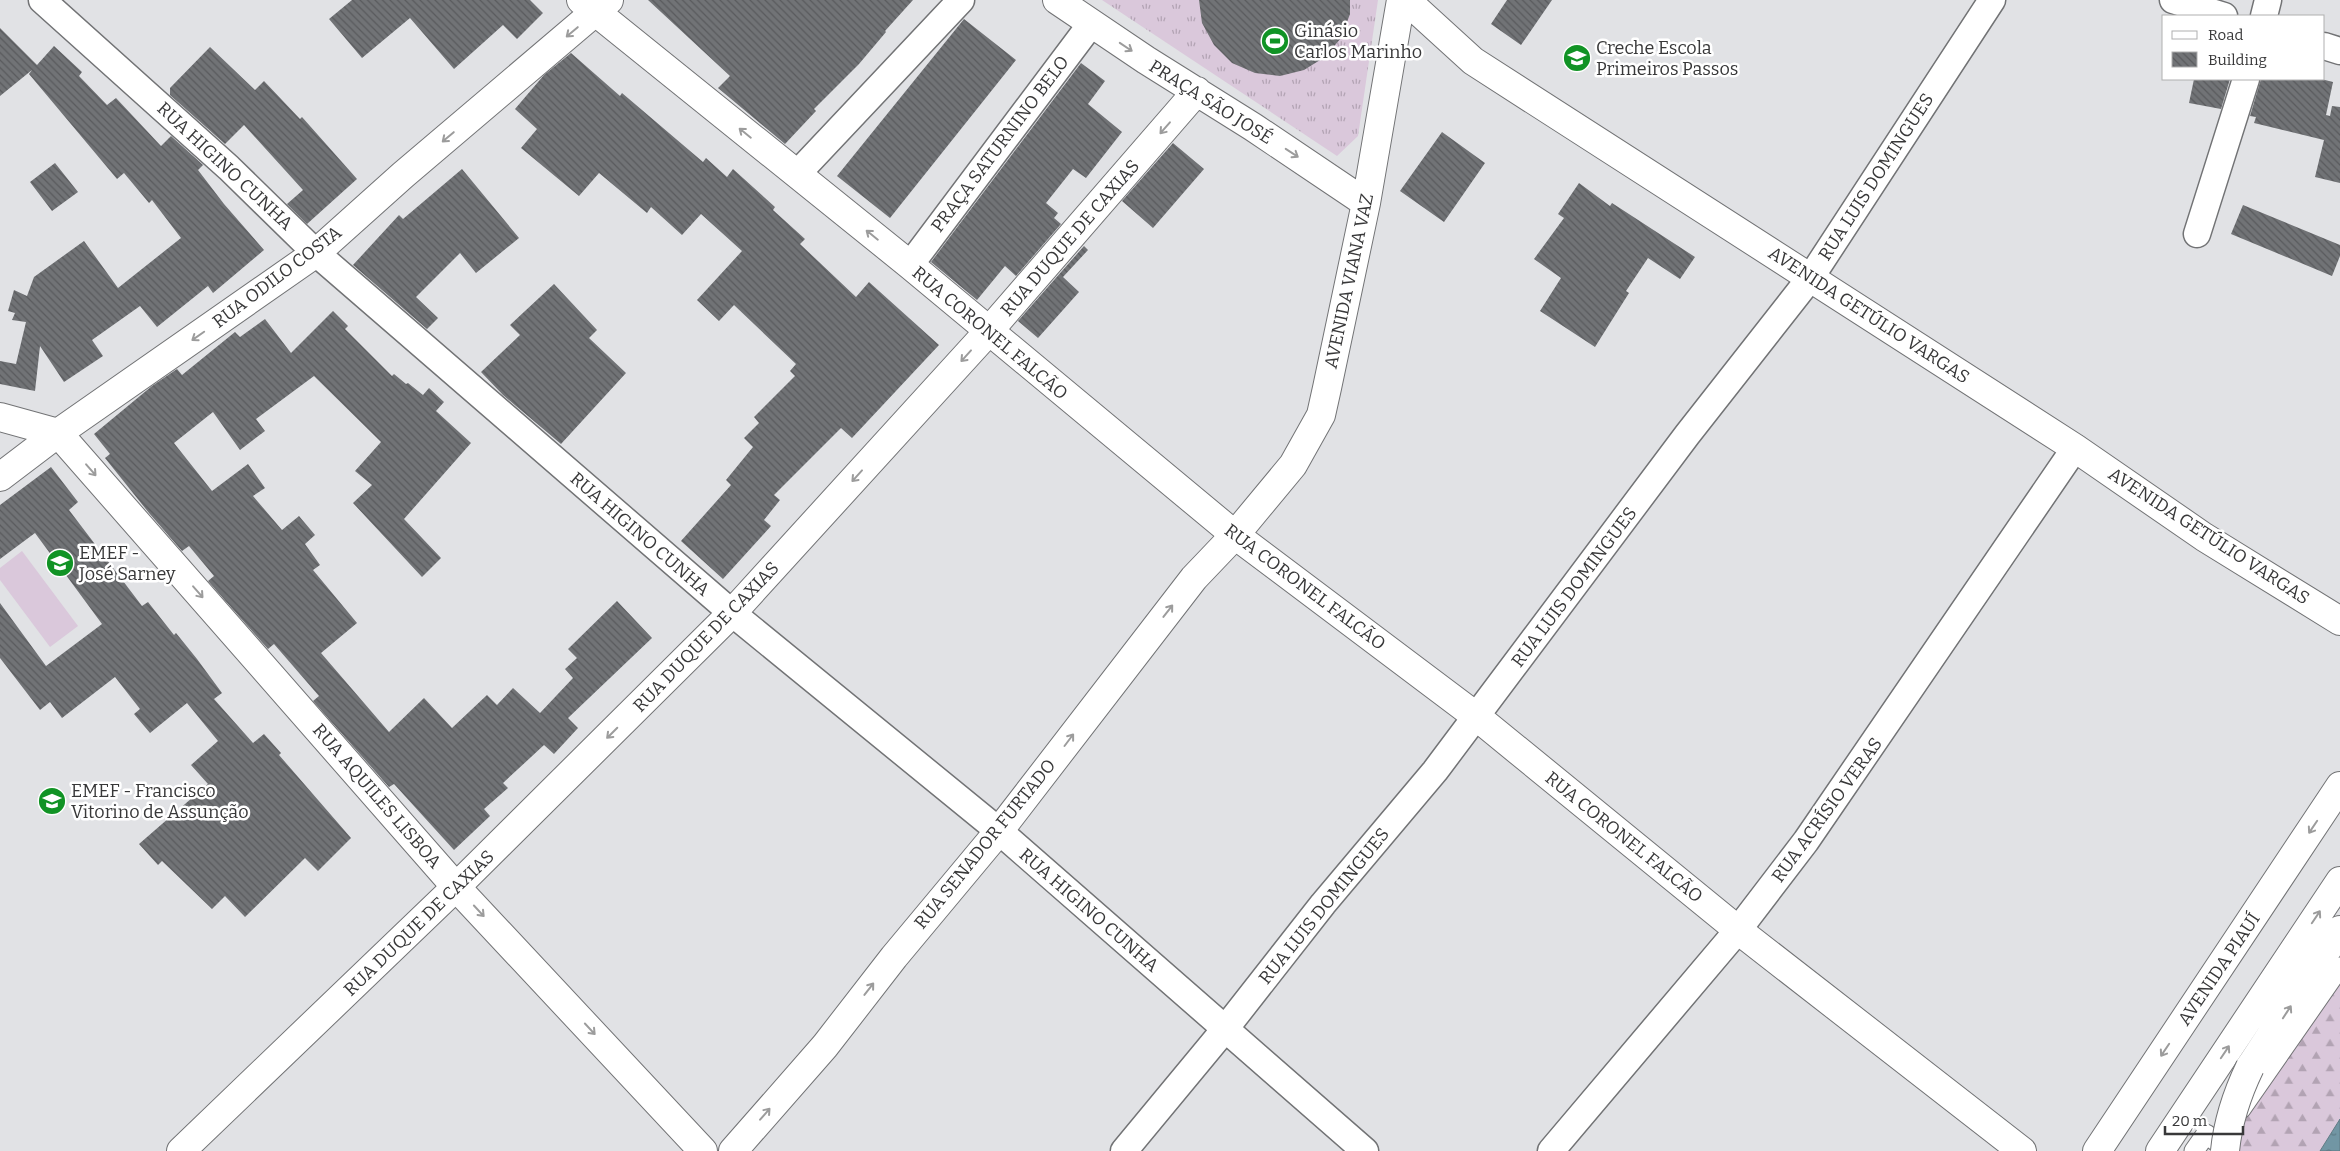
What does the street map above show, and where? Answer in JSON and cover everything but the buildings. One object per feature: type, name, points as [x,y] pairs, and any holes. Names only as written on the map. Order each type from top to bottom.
[{"type":"street","name":"RUA HIGINO CUNHA","points":[[42,0],[229,168],[316,253],[732,613],[999,831],[1365,1151]]},
{"type":"street","points":[[797,174],[961,0]]},
{"type":"street","name":"PRAÇA SÃO JOSÉ","points":[[1056,0],[1366,203]]},
{"type":"street","name":"AVENIDA VIANA VAZ","points":[[1235,535],[1293,465],[1321,415],[1366,203],[1401,0]]},
{"type":"street","name":"AVENIDA GETÚLIO VARGAS","points":[[1406,0],[1473,60],[2075,448],[2204,537],[2340,622]]},
{"type":"street","name":"RUA LUIS DOMINGUES","points":[[1124,1151],[1225,1029],[1323,904],[1435,771],[1687,435],[1811,277],[1992,0]]},
{"type":"street","points":[[2173,0],[2221,15]]},
{"type":"street","points":[[2264,15],[2268,0]]},
{"type":"street","name":"RUA ODILO COSTA","points":[[0,477],[58,433],[316,253],[595,4]]},
{"type":"street","name":"RUA CORONEL FALCÃO","points":[[595,4],[797,174],[910,265],[988,332],[1235,535],[1477,717],[1738,930],[2022,1151]]},
{"type":"street","name":"PRAÇA SATURNINO BELO","points":[[910,265],[1091,24]]},
{"type":"street","points":[[2325,46],[2340,51]]},
{"type":"street","points":[[2198,234],[2246,80]]},
{"type":"street","name":"RUA DUQUE DE CAXIAS","points":[[182,1151],[456,887],[732,613],[988,332],[1197,91]]},
{"type":"street","points":[[0,417],[58,433]]},
{"type":"street","name":"RUA AQUILES LISBOA","points":[[58,433],[456,887],[704,1151]]},
{"type":"street","name":"RUA ACRÍSIO VERAS","points":[[1551,1151],[1738,930],[1817,826],[2075,448]]},
{"type":"street","name":"RUA SENADOR FURTADO","points":[[733,1151],[825,1046],[894,956],[999,831],[1194,578],[1235,535]]},
{"type":"street","name":"AVENIDA PIAUÍ","points":[[2097,1151],[2340,786]]},
{"type":"street","points":[[2160,1151],[2340,882]]},
{"type":"street","points":[[2218,1148],[2239,1090],[2250,1067],[2340,930]]},
{"type":"street","points":[[2218,1148],[2340,967]]},
{"type":"street","points":[[2194,1151],[2206,1134],[2218,1148]]},
{"type":"green space","points":[[1102,0],[1378,0],[1358,136],[1337,156]]},
{"type":"green space","points":[[22,551],[78,626],[50,647],[0,580],[0,568]]},
{"type":"green space","points":[[2340,967],[2340,1119],[2320,1151],[2212,1151]]},
{"type":"water","points":[[2340,1119],[2340,1151],[2320,1151]]},
{"type":"place","name":"Ginásio Carlos Marinho","points":[[1275,41]]},
{"type":"place","name":"Creche Escola Primeiros Passos","points":[[1577,58]]},
{"type":"place","name":"EMEF - José Sarney","points":[[60,563]]},
{"type":"place","name":"EMEF - Francisco Vitorino de Assunção","points":[[52,801]]}]
